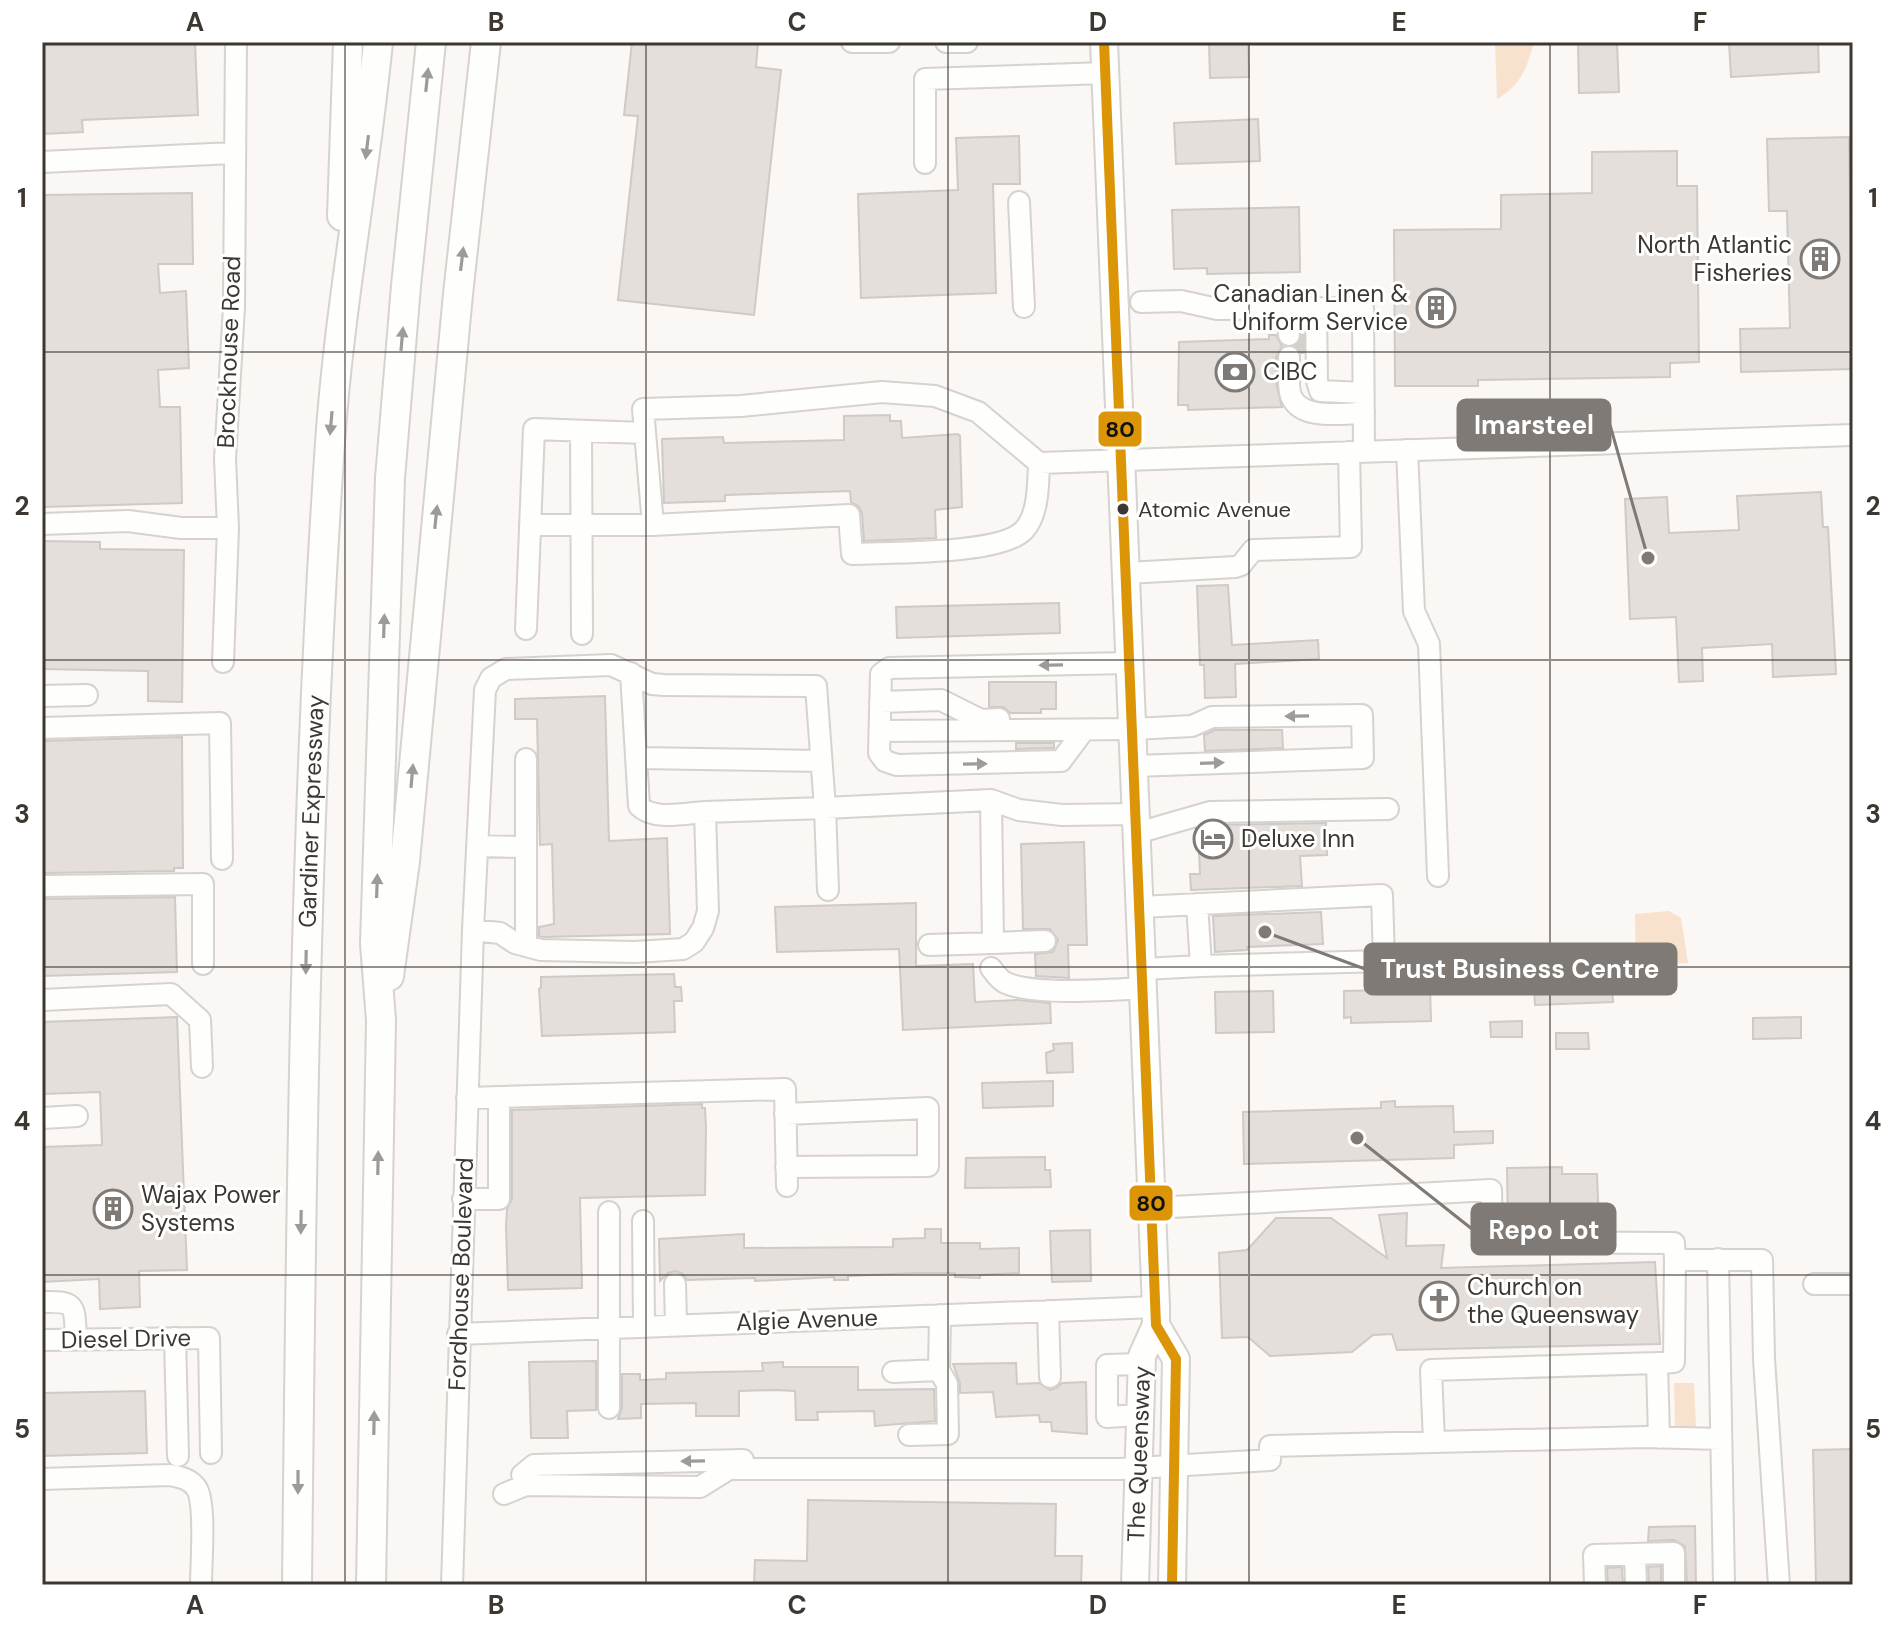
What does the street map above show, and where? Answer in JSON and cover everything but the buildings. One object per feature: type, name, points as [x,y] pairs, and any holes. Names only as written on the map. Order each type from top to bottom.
[{"type":"highway","points":[[338,345],[348,42]]},
{"type":"highway","name":"Gardiner Expressway","points":[[297,1585],[300,1218],[309,831],[338,345],[368,147],[378,42]]},
{"type":"highway","points":[[371,1585],[381,1020],[375,944],[390,478],[431,42]]},
{"type":"highway","points":[[381,1020],[405,861],[456,310],[486,42]]},
{"type":"main road","name":"The Queensway","points":[[1104,42],[1156,1316],[1142,1356],[1135,1585]]},
{"type":"main road","name":"The Queensway","points":[[1156,1316],[1176,1359],[1172,1585]]},
{"type":"street","name":"Brockhouse Road","points":[[223,662],[228,528],[225,459],[234,307],[236,42]]},
{"type":"street","points":[[852,42],[889,42]]},
{"type":"street","points":[[946,42],[967,42]]},
{"type":"street","points":[[925,163],[925,79],[1106,73]]},
{"type":"street","points":[[42,162],[233,153]]},
{"type":"street","points":[[1019,202],[1024,307]]},
{"type":"street","points":[[1127,573],[1235,567],[1241,565],[1253,550],[1351,547],[1356,451],[1364,403],[1363,308],[1217,309],[1181,301],[1141,302]]},
{"type":"street","points":[[1295,335],[1301,308]]},
{"type":"street","points":[[1301,308],[1320,391],[1316,412]]},
{"type":"street","points":[[1295,356],[1291,395],[1301,408],[1316,412],[1364,403]]},
{"type":"street","points":[[1320,391],[1364,403]]},
{"type":"street","points":[[653,525],[643,409],[741,406],[882,392],[935,396],[978,412],[1039,463],[1853,435]]},
{"type":"street","points":[[526,629],[534,429],[645,433]]},
{"type":"street","points":[[581,431],[582,634]]},
{"type":"street","points":[[1407,450],[1414,611],[1429,644],[1438,876]]},
{"type":"street","points":[[530,525],[653,525],[849,515],[852,554],[973,548],[1010,539],[1025,529],[1035,503],[1039,463]]},
{"type":"street","points":[[42,524],[128,521],[181,528],[228,528]]},
{"type":"street","points":[[1075,730],[1061,761],[897,765],[881,758],[881,674],[889,668],[1129,663]]},
{"type":"street","name":"Fordhouse Boulevard","points":[[452,1585],[458,1334],[485,690],[491,678],[506,669],[611,665],[631,673]]},
{"type":"street","points":[[631,673],[638,801],[642,809],[655,814],[991,800],[1019,810],[1137,823],[1210,812],[1388,809]]},
{"type":"street","points":[[631,673],[652,684],[664,685],[816,686],[828,890]]},
{"type":"street","points":[[42,696],[87,695]]},
{"type":"street","points":[[880,702],[941,700],[981,720],[1044,718],[1075,730]]},
{"type":"street","points":[[880,731],[1133,729],[1192,726],[1208,717],[1362,715],[1363,758],[1134,766]]},
{"type":"street","points":[[42,728],[220,723],[222,859]]},
{"type":"street","points":[[638,758],[821,761]]},
{"type":"street","points":[[526,759],[526,946]]},
{"type":"street","points":[[991,800],[993,943]]},
{"type":"street","points":[[473,930],[500,933],[515,943],[541,950],[635,952],[683,949],[694,942],[703,928],[708,911],[705,812]]},
{"type":"street","points":[[477,846],[526,847]]},
{"type":"street","points":[[42,886],[203,884],[203,964]]},
{"type":"street","points":[[991,968],[1001,980],[1015,986],[1092,991],[1201,966],[1384,961],[1382,895],[1140,907]]},
{"type":"street","points":[[1197,904],[1201,966]]},
{"type":"street","points":[[929,945],[1045,941]]},
{"type":"street","points":[[42,1000],[171,994],[200,1020],[202,1067]]},
{"type":"street","points":[[467,1098],[785,1089],[785,1114],[787,1176],[928,1166],[928,1108],[785,1114]]},
{"type":"street","points":[[463,1199],[499,1199],[499,1097]]},
{"type":"street","points":[[42,1118],[77,1116]]},
{"type":"street","points":[[1153,1208],[1491,1190],[1492,1242],[1674,1243],[1674,1362],[1431,1370],[1434,1442]]},
{"type":"street","points":[[609,1212],[609,1408]]},
{"type":"street","points":[[643,1221],[644,1326]]},
{"type":"street","points":[[1718,1259],[1724,1585]]},
{"type":"street","points":[[1675,1260],[1762,1260],[1764,1359],[1779,1585]]},
{"type":"street","points":[[675,1284],[676,1325]]},
{"type":"street","points":[[1814,1284],[1853,1284]]},
{"type":"street","points":[[42,1302],[63,1301],[70,1305],[75,1312],[76,1339]]},
{"type":"street","points":[[1048,1311],[1050,1377]]},
{"type":"street","name":"Algie Avenue","points":[[458,1334],[1048,1311],[1156,1316]]},
{"type":"street","points":[[909,1435],[948,1434],[947,1384],[939,1370],[940,1315]]},
{"type":"street","points":[[175,1338],[178,1456]]},
{"type":"street","name":"Diesel Drive","points":[[42,1340],[209,1338],[211,1453]]},
{"type":"street","points":[[1657,1363],[1659,1438]]},
{"type":"street","points":[[1141,1415],[1107,1417],[1107,1365],[1142,1364]]},
{"type":"street","points":[[893,1372],[939,1370]]},
{"type":"street","points":[[504,1494],[526,1485],[700,1487],[729,1469],[1138,1468],[1270,1460],[1270,1446],[1721,1439]]},
{"type":"street","points":[[522,1475],[534,1465],[561,1464],[743,1460],[759,1461],[774,1469]]},
{"type":"street","points":[[42,1479],[170,1475],[186,1479],[197,1489],[201,1505],[201,1585]]},
{"type":"street","points":[[1595,1585],[1594,1555],[1674,1553],[1674,1585]]},
{"type":"street","points":[[1635,1554],[1636,1585]]},
{"type":"shaded area","points":[[1495,42],[1534,42],[1522,75],[1512,88],[1497,99]]},
{"type":"shaded area","points":[[1669,911],[1681,918],[1688,963],[1636,964],[1635,914]]},
{"type":"shaded area","points":[[1674,1383],[1694,1383],[1696,1427],[1675,1428]]},
{"type":"tunnel","points":[[1300,334],[1301,356]]},
{"type":"transit line","name":"80","points":[[1104,42],[1156,1325],[1176,1359],[1172,1585]]},
{"type":"place","name":"North Atlantic Fisheries","points":[[1820,259]]},
{"type":"place","name":"Canadian Linen & Uniform Service","points":[[1436,308]]},
{"type":"place","name":"CIBC","points":[[1235,372]]},
{"type":"place","name":"Atomic Avenue","points":[[1123,509]]},
{"type":"place","name":"Imarsteel","points":[[1648,558]]},
{"type":"place","name":"Deluxe Inn","points":[[1213,839]]},
{"type":"place","name":"Trust Business Centre","points":[[1265,932]]},
{"type":"place","name":"Repo Lot","points":[[1357,1138]]},
{"type":"place","name":"Wajax Power Systems","points":[[113,1209]]},
{"type":"place","name":"Church on the Queensway","points":[[1439,1301]]}]
